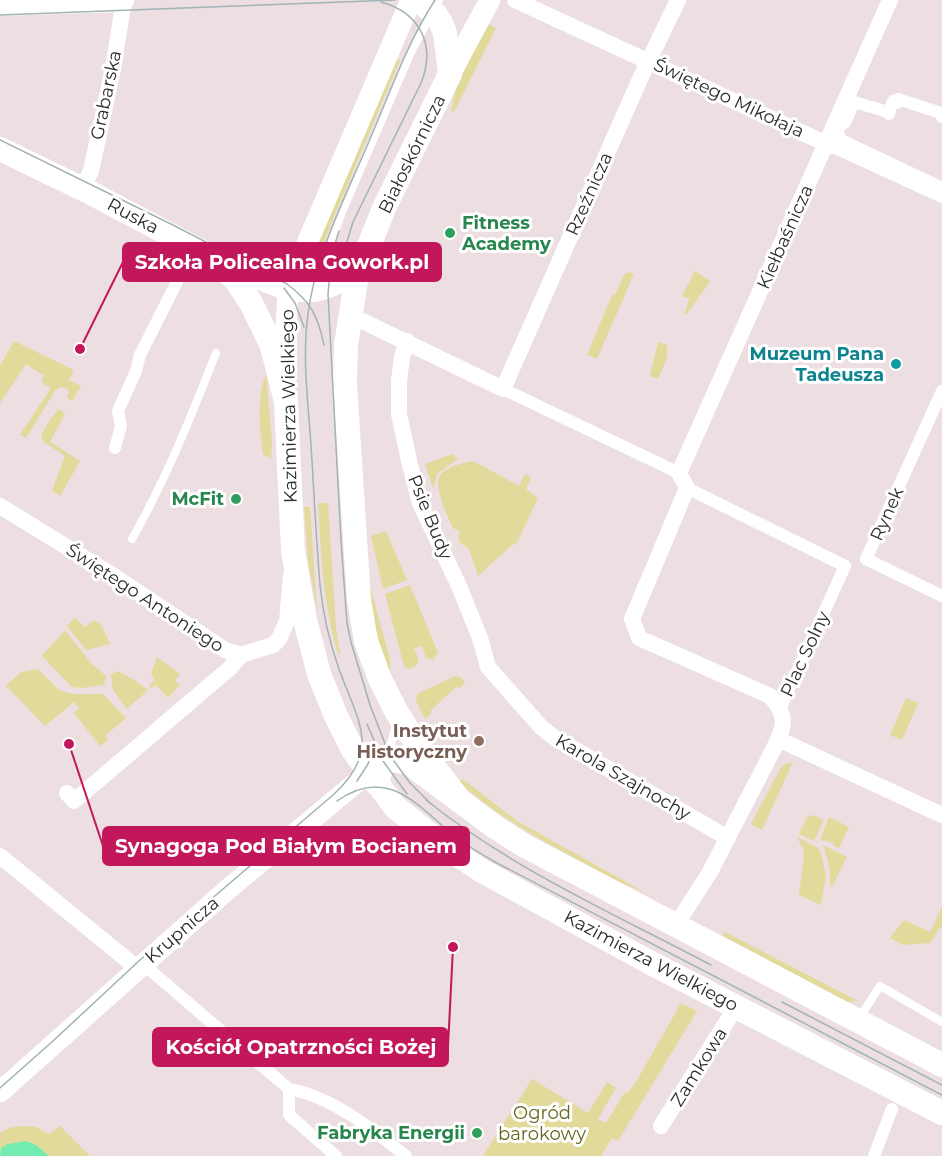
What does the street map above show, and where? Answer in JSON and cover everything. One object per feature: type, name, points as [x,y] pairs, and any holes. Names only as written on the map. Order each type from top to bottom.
[{"type":"main road","points":[[0,4],[123,0]]},
{"type":"main road","points":[[430,4],[445,33],[450,74]]},
{"type":"main road","name":"Białoskórnicza","points":[[350,315],[357,275],[386,206],[450,74]]},
{"type":"main road","name":"Ruska","points":[[0,149],[202,252],[236,280],[259,316],[272,346],[286,402]]},
{"type":"main road","points":[[350,315],[345,352],[345,385],[359,600],[366,642],[379,677],[396,711],[416,743],[457,797]]},
{"type":"main road","name":"Kazimierza Wielkiego","points":[[286,402],[293,551],[305,620],[319,674],[353,750],[378,772],[395,807],[476,867],[736,1007],[942,1113]]},
{"type":"main road","points":[[378,772],[410,764],[523,845],[942,1065]]},
{"type":"street","name":"Grabarska","points":[[82,189],[93,160],[113,69],[123,0]]},
{"type":"street","name":"Kazimierza Wielkiego","points":[[286,402],[285,334],[288,288],[411,0]]},
{"type":"street","name":"Białoskórnicza","points":[[450,74],[490,0]]},
{"type":"street","name":"Świętego Mikołaja","points":[[515,0],[942,197]]},
{"type":"street","name":"Rzeźnicza","points":[[503,389],[678,0]]},
{"type":"street","name":"Kiełbaśnicza","points":[[679,473],[829,145],[890,0]]},
{"type":"street","points":[[942,117],[941,113],[898,99],[897,103],[893,101],[889,114],[854,102],[845,123],[839,126],[838,132],[841,140],[942,188]]},
{"type":"street","points":[[115,448],[121,426],[118,411],[136,371],[140,355],[202,252],[275,284],[301,292],[325,289],[357,275]]},
{"type":"street","points":[[350,315],[679,473],[687,488],[845,566],[866,559]]},
{"type":"street","name":"Psie Budy","points":[[407,341],[402,357],[398,398],[400,422],[410,465],[420,503],[465,603],[483,651]]},
{"type":"street","name":"Rynek","points":[[942,392],[939,407],[866,559],[942,596]]},
{"type":"street","name":"Plac Solny","points":[[687,488],[632,619],[639,638],[770,696],[781,707],[845,566]]},
{"type":"street","name":"Świętego Antoniego","points":[[0,506],[115,571],[225,650],[241,655],[273,645],[282,633],[287,621],[293,551]]},
{"type":"street","name":"Karola Szajnochy","points":[[483,651],[488,667],[542,728],[555,738],[728,838]]},
{"type":"street","points":[[67,793],[74,801],[230,668],[241,655]]},
{"type":"street","points":[[675,925],[710,872],[778,740],[783,718],[781,707]]},
{"type":"street","points":[[778,740],[942,815]]},
{"type":"street","name":"Krupnicza","points":[[0,1092],[140,966],[283,843],[378,772]]},
{"type":"street","points":[[0,856],[140,966],[289,1089],[305,1092],[344,1111],[406,1156]]},
{"type":"street","name":"Zamkowa","points":[[661,1126],[736,1007]]},
{"type":"street","points":[[289,1089],[289,1115],[336,1156]]},
{"type":"street","points":[[874,1156],[892,1109]]},
{"type":"lane","points":[[315,291],[342,212],[430,4]]},
{"type":"lane","points":[[132,538],[153,502],[173,459],[216,353]]},
{"type":"lane","points":[[378,772],[396,727],[396,711]]},
{"type":"lane","points":[[858,1021],[880,986],[942,1022]]},
{"type":"green space","points":[[487,24],[496,28],[454,112],[451,111],[456,88]]},
{"type":"green space","points":[[396,58],[400,60],[318,255],[312,253]]},
{"type":"green space","points":[[695,271],[710,281],[687,314],[685,313],[689,298],[682,296]]},
{"type":"green space","points":[[629,272],[634,274],[597,359],[587,355],[612,295],[615,295],[624,274]]},
{"type":"green space","points":[[14,341],[74,370],[69,380],[81,386],[72,401],[67,398],[69,392],[66,388],[60,387],[55,391],[26,438],[20,435],[51,388],[41,382],[44,376],[26,364],[0,403],[0,366]]},
{"type":"green space","points":[[658,342],[667,345],[667,358],[658,379],[650,376]]},
{"type":"green space","points":[[266,374],[272,440],[271,459],[263,454],[260,424],[261,393]]},
{"type":"green space","points":[[59,409],[65,414],[50,442],[80,461],[60,496],[52,491],[65,456],[44,442],[41,435]]},
{"type":"green space","points":[[452,454],[458,459],[437,474],[433,488],[425,464]]},
{"type":"green space","points":[[473,461],[519,486],[525,474],[530,476],[526,489],[538,498],[516,545],[514,543],[478,576],[469,549],[459,542],[459,531],[453,528],[438,488],[439,477],[445,471]]},
{"type":"green space","points":[[318,503],[328,503],[336,628],[340,654],[338,654],[333,635],[326,598]]},
{"type":"green space","points":[[304,507],[310,507],[317,610],[308,560]]},
{"type":"green space","points":[[386,531],[407,580],[383,589],[371,536]]},
{"type":"green space","points":[[366,572],[390,659],[390,670],[385,672],[376,643]]},
{"type":"green space","points":[[410,585],[438,653],[433,660],[426,658],[422,646],[414,649],[419,662],[408,669],[404,666],[385,594]]},
{"type":"green space","points":[[74,617],[85,627],[94,620],[101,625],[110,644],[86,650],[67,626]]},
{"type":"green space","points":[[65,630],[91,663],[106,676],[104,685],[72,687],[42,656]]},
{"type":"green space","points":[[157,657],[180,674],[175,681],[180,685],[168,698],[156,685],[151,688],[149,685],[155,680],[151,674]]},
{"type":"green space","points":[[38,669],[59,690],[73,694],[103,694],[126,718],[105,736],[108,740],[100,746],[74,713],[79,708],[74,702],[45,726],[6,686],[21,672]]},
{"type":"green space","points":[[118,671],[148,690],[127,709],[113,690],[111,674]]},
{"type":"green space","points":[[455,676],[465,682],[460,688],[456,687],[431,710],[431,714],[425,719],[416,701],[417,694]]},
{"type":"green space","points":[[906,698],[918,703],[902,740],[890,735]]},
{"type":"green space","points":[[793,762],[762,830],[751,824],[780,769],[785,764]]},
{"type":"green space","points":[[457,780],[464,780],[517,821],[646,893],[607,875],[534,835],[486,804]]},
{"type":"green space","points":[[814,815],[824,820],[814,841],[799,834],[807,817]]},
{"type":"green space","points":[[829,817],[849,827],[839,848],[833,846],[834,843],[820,840]]},
{"type":"green space","points":[[797,837],[817,847],[821,853],[826,877],[821,905],[799,895],[804,855]]},
{"type":"green space","points":[[823,845],[847,857],[832,887],[830,886],[830,869]]},
{"type":"green space","points":[[942,907],[942,925],[930,943],[903,945],[890,938],[904,920],[930,932]]},
{"type":"green space","points":[[725,932],[858,1001],[847,1002],[723,936]]},
{"type":"green space","name":"Ogród barokowy","points":[[681,1003],[697,1011],[618,1141],[612,1138],[601,1156],[483,1156],[532,1079],[588,1113],[607,1082],[616,1088],[598,1119],[606,1123],[625,1092],[628,1093],[636,1082]]},
{"type":"green space","points":[[60,1126],[90,1156],[49,1156],[44,1152],[0,1149],[0,1133],[9,1128],[36,1127],[49,1134]]},
{"type":"shaded area","points":[[26,1141],[36,1145],[49,1156],[0,1156],[1,1148],[8,1144]]},
{"type":"tram line","points":[[0,15],[395,0]]},
{"type":"tram line","points":[[0,1088],[140,960],[333,795],[358,764],[362,749],[362,734],[332,648],[321,596],[306,379],[306,330],[312,291],[333,225],[407,51],[435,0]]},
{"type":"tram line","points":[[336,278],[353,222],[421,83],[425,69],[427,56],[422,33],[406,14],[381,2]]},
{"type":"tram line","points":[[0,140],[287,284],[302,297],[312,310],[324,345]]},
{"type":"tram line","points":[[339,231],[332,253],[328,294],[347,623],[370,705],[389,754],[410,783],[431,804]]},
{"type":"tram line","points":[[284,288],[295,303],[304,327]]},
{"type":"tram line","points":[[367,724],[383,761],[407,794]]},
{"type":"tram line","points":[[357,781],[368,764],[374,740]]},
{"type":"tram line","points":[[337,801],[354,791],[370,787],[385,788],[399,793],[462,842],[495,862],[942,1095]]},
{"type":"tram line","points":[[426,800],[459,825],[528,869],[711,965]]},
{"type":"tram line","points":[[782,1002],[942,1085]]},
{"type":"place","name":"Fitness Academy","points":[[450,233]]},
{"type":"place","name":"Szkoła Policealna Gowork.pl","points":[[80,349]]},
{"type":"place","name":"Muzeum Pana Tadeusza","points":[[896,364]]},
{"type":"place","name":"McFit","points":[[236,499]]},
{"type":"place","name":"Instytut Historyczny","points":[[479,741]]},
{"type":"place","name":"Synagoga Pod Białym Bocianem","points":[[69,744]]},
{"type":"place","name":"Kościół Opatrzności Bożej","points":[[453,947]]},
{"type":"place","name":"Fabryka Energii","points":[[477,1133]]}]
